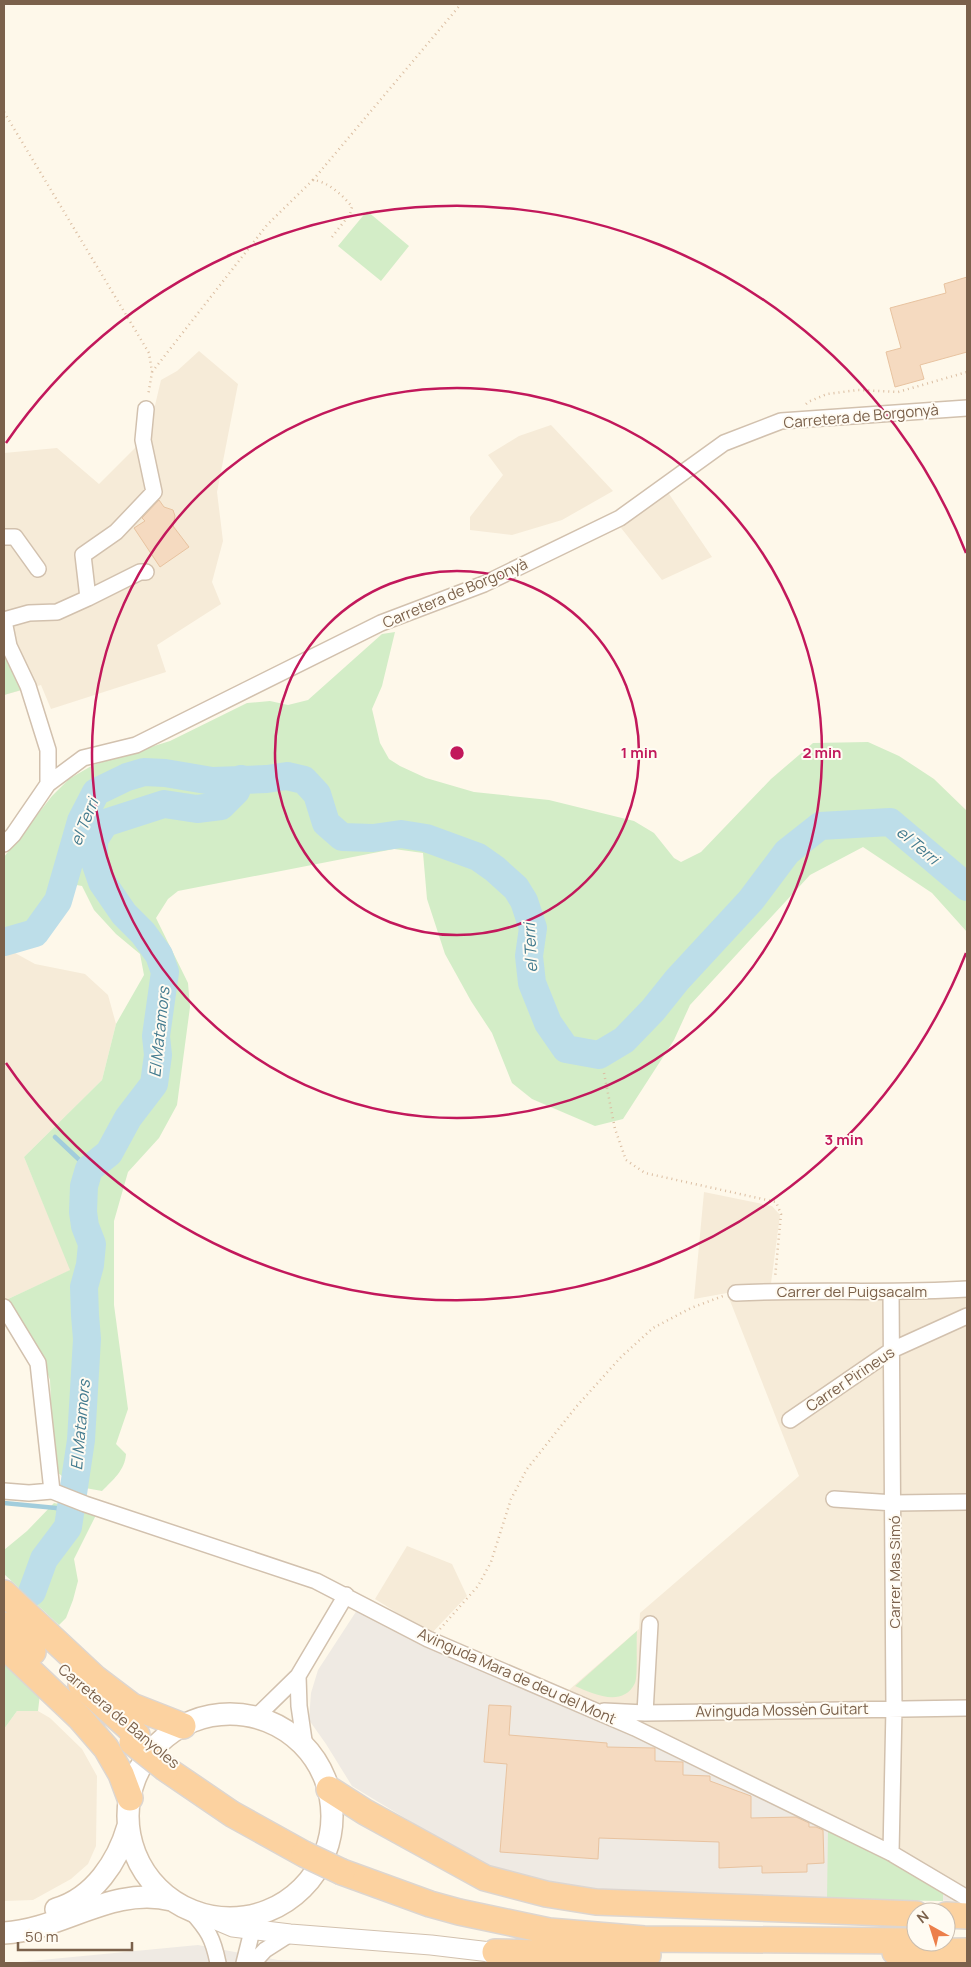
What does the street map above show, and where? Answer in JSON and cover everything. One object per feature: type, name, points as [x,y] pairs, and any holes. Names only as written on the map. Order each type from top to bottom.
[{"type":"highway","points":[[4,1593],[95,1678],[132,1706],[183,1726]]},
{"type":"highway","name":"Carretera de Banyoles","points":[[4,1612],[135,1738]]},
{"type":"highway","points":[[4,1625],[65,1683],[232,1814],[343,1867],[452,1910],[549,1931],[644,1939],[906,1941]]},
{"type":"highway","points":[[4,1646],[80,1718],[106,1748],[130,1798]]},
{"type":"highway","points":[[329,1789],[365,1812],[485,1878],[546,1894],[596,1902],[906,1914]]},
{"type":"highway","points":[[343,1867],[454,1898],[506,1910],[580,1920],[641,1925],[906,1926]]},
{"type":"highway","points":[[495,1952],[688,1956],[967,1951]]},
{"type":"main road","points":[[4,1918],[33,1915],[62,1907],[83,1895],[104,1875],[117,1856],[128,1826],[130,1798],[136,1776],[148,1756],[164,1739],[183,1726],[206,1717],[231,1714],[256,1717],[283,1728],[305,1747],[323,1774],[329,1789],[332,1808],[332,1827],[328,1846],[310,1880],[296,1894],[258,1921],[244,1917],[226,1918],[199,1913],[172,1900],[156,1896],[126,1898],[96,1906],[52,1924],[4,1933]]},
{"type":"main road","points":[[128,1826],[133,1848],[142,1868],[155,1886],[172,1900]]},
{"type":"street","name":"Carretera de Borgonyà","points":[[4,844],[13,835],[48,784],[83,758],[136,745],[381,623],[484,584],[620,518],[724,443],[781,421],[967,408]]},
{"type":"street","points":[[88,598],[83,555],[116,532],[154,492],[143,440],[146,409]]},
{"type":"street","points":[[4,537],[15,537],[38,569]]},
{"type":"street","points":[[48,784],[48,750],[28,686],[8,646],[4,621],[29,613],[57,612],[140,572],[146,572]]},
{"type":"street","name":"Carrer del Puigsacalm","points":[[736,1293],[892,1292],[967,1289]]},
{"type":"street","name":"Carrer Mas Simó","points":[[891,1853],[894,1708],[892,1292]]},
{"type":"street","points":[[4,1307],[38,1363],[56,1493],[4,1491]]},
{"type":"street","name":"Carrer Pirineus","points":[[790,1420],[892,1350],[967,1316]]},
{"type":"street","name":"Avinguda Mara de deu del Mont","points":[[56,1493],[316,1581],[431,1640],[597,1711],[891,1853],[967,1898]]},
{"type":"street","points":[[834,1499],[894,1503],[967,1502]]},
{"type":"street","points":[[256,1717],[298,1676],[346,1595]]},
{"type":"street","points":[[645,1713],[650,1624]]},
{"type":"street","points":[[298,1676],[299,1706],[305,1747]]},
{"type":"street","name":"Avinguda Mossèn Guitart","points":[[597,1711],[645,1713],[967,1708]]},
{"type":"street","points":[[199,1913],[214,1943],[218,1963]]},
{"type":"street","points":[[244,1963],[251,1935],[258,1921],[290,1934],[495,1952],[559,1963]]},
{"type":"street","points":[[253,1963],[265,1950],[290,1934]]},
{"type":"path","points":[[152,372],[267,225],[313,180],[461,4]]},
{"type":"path","points":[[4,112],[148,353],[152,372],[146,409]]},
{"type":"path","points":[[313,180],[320,180],[347,200],[352,207],[350,214],[332,237]]},
{"type":"path","points":[[796,420],[808,402],[828,394],[858,390],[898,392],[967,372]]},
{"type":"path","points":[[604,1073],[615,1129],[626,1160],[645,1173],[776,1202],[781,1214],[773,1292]]},
{"type":"path","points":[[431,1640],[478,1586],[491,1562],[511,1499],[527,1469],[576,1407],[622,1357],[653,1328],[691,1308],[736,1293]]},
{"type":"shaded area","points":[[199,351],[238,384],[217,492],[223,541],[212,582],[221,604],[157,645],[166,672],[51,709],[41,685],[4,695],[4,453],[57,448],[99,484],[148,435],[161,380],[177,371]]},
{"type":"shaded area","points":[[551,425],[613,491],[562,520],[512,535],[470,530],[470,517],[503,475],[488,455],[519,436]]},
{"type":"shaded area","points":[[667,491],[712,557],[662,580],[618,524]]},
{"type":"shaded area","points":[[6,948],[35,964],[85,974],[108,995],[116,1024],[102,1080],[24,1157],[71,1270],[6,1300],[4,1297],[4,949]]},
{"type":"shaded area","points":[[704,1192],[772,1206],[780,1215],[770,1291],[967,1289],[967,1898],[562,1696],[639,1629],[640,1613],[799,1476],[727,1293],[694,1299]]},
{"type":"shaded area","points":[[407,1546],[452,1564],[467,1596],[431,1634],[375,1599]]},
{"type":"shaded area","points":[[361,1604],[597,1711],[967,1901],[603,1894],[501,1874],[352,1786],[309,1720],[311,1693],[318,1670]]},
{"type":"shaded area","points":[[17,1711],[38,1711],[50,1718],[82,1749],[97,1776],[96,1846],[88,1864],[71,1879],[33,1900],[4,1901],[4,1729]]},
{"type":"shaded area","points":[[198,1945],[278,1960],[373,1963],[10,1963]]},
{"type":"green space","points":[[367,211],[409,246],[381,281],[338,246]]},
{"type":"green space","points":[[395,632],[382,686],[372,709],[380,743],[389,759],[426,778],[474,792],[549,800],[634,821],[654,833],[674,858],[681,862],[701,852],[771,779],[813,743],[868,742],[899,756],[934,779],[967,811],[967,932],[932,893],[863,847],[810,875],[690,1005],[674,1040],[623,1119],[595,1126],[532,1099],[512,1083],[492,1033],[471,1001],[445,954],[427,899],[423,853],[394,849],[178,891],[168,899],[156,918],[188,983],[190,1007],[177,1105],[159,1138],[128,1172],[114,1221],[114,1305],[128,1409],[116,1444],[126,1454],[125,1460],[118,1474],[102,1491],[74,1486],[57,1472],[53,1447],[50,1380],[42,1359],[6,1300],[70,1270],[24,1157],[102,1080],[116,1024],[144,975],[140,954],[116,934],[94,910],[82,886],[71,884],[34,935],[4,949],[4,857],[52,796],[69,779],[93,765],[170,741],[247,703],[270,701],[288,705],[308,700],[382,634]]},
{"type":"green space","points":[[4,655],[21,690],[4,695]]},
{"type":"green space","points":[[54,1503],[97,1513],[74,1559],[78,1581],[66,1618],[59,1625],[4,1574],[4,1550],[27,1531]]},
{"type":"green space","points":[[637,1631],[636,1679],[630,1691],[623,1695],[607,1697],[575,1686]]},
{"type":"green space","points":[[4,1660],[40,1694],[38,1711],[17,1711],[4,1729]]},
{"type":"green space","points":[[828,1828],[889,1857],[943,1891],[943,1901],[827,1899]]},
{"type":"building","points":[[967,277],[967,352],[920,365],[924,379],[895,387],[886,352],[901,348],[890,308],[946,293],[944,284]]},
{"type":"building","points":[[159,500],[164,507],[173,510],[175,516],[173,526],[189,547],[160,567],[134,528],[145,521],[142,518]]},
{"type":"building","points":[[489,1705],[511,1706],[509,1735],[607,1743],[607,1747],[655,1748],[655,1761],[683,1762],[683,1775],[710,1776],[710,1781],[751,1796],[751,1818],[796,1817],[809,1823],[809,1827],[823,1830],[824,1863],[807,1864],[807,1872],[762,1873],[762,1866],[719,1868],[719,1842],[599,1838],[598,1859],[500,1852],[507,1764],[484,1762]]},
{"type":"waterway","name":"el Terri","points":[[4,942],[35,933],[58,901],[81,821],[96,792],[127,777],[144,772],[165,773],[212,781],[267,779],[287,776],[304,780],[317,794],[326,823],[342,837],[373,838],[401,834],[426,838],[478,857],[516,888],[524,901],[533,928],[529,956],[532,983],[548,1023],[566,1049],[599,1055],[624,1040],[653,1010],[677,980],[751,900],[787,852],[820,826],[890,822],[967,887]]},
{"type":"waterway","name":"El Matamors","points":[[32,1592],[44,1559],[68,1527],[81,1440],[87,1339],[84,1287],[90,1265],[92,1244],[85,1226],[83,1212],[84,1186],[89,1169],[109,1153],[128,1118],[154,1084],[158,1055],[156,1036],[165,972],[159,955],[143,933],[124,914],[102,882],[94,859],[94,840],[105,823],[164,804],[197,809],[221,806],[236,791],[241,779]]},
{"type":"waterway","points":[[55,1137],[89,1169]]},
{"type":"waterway","points":[[4,1503],[56,1508],[70,1512]]}]
